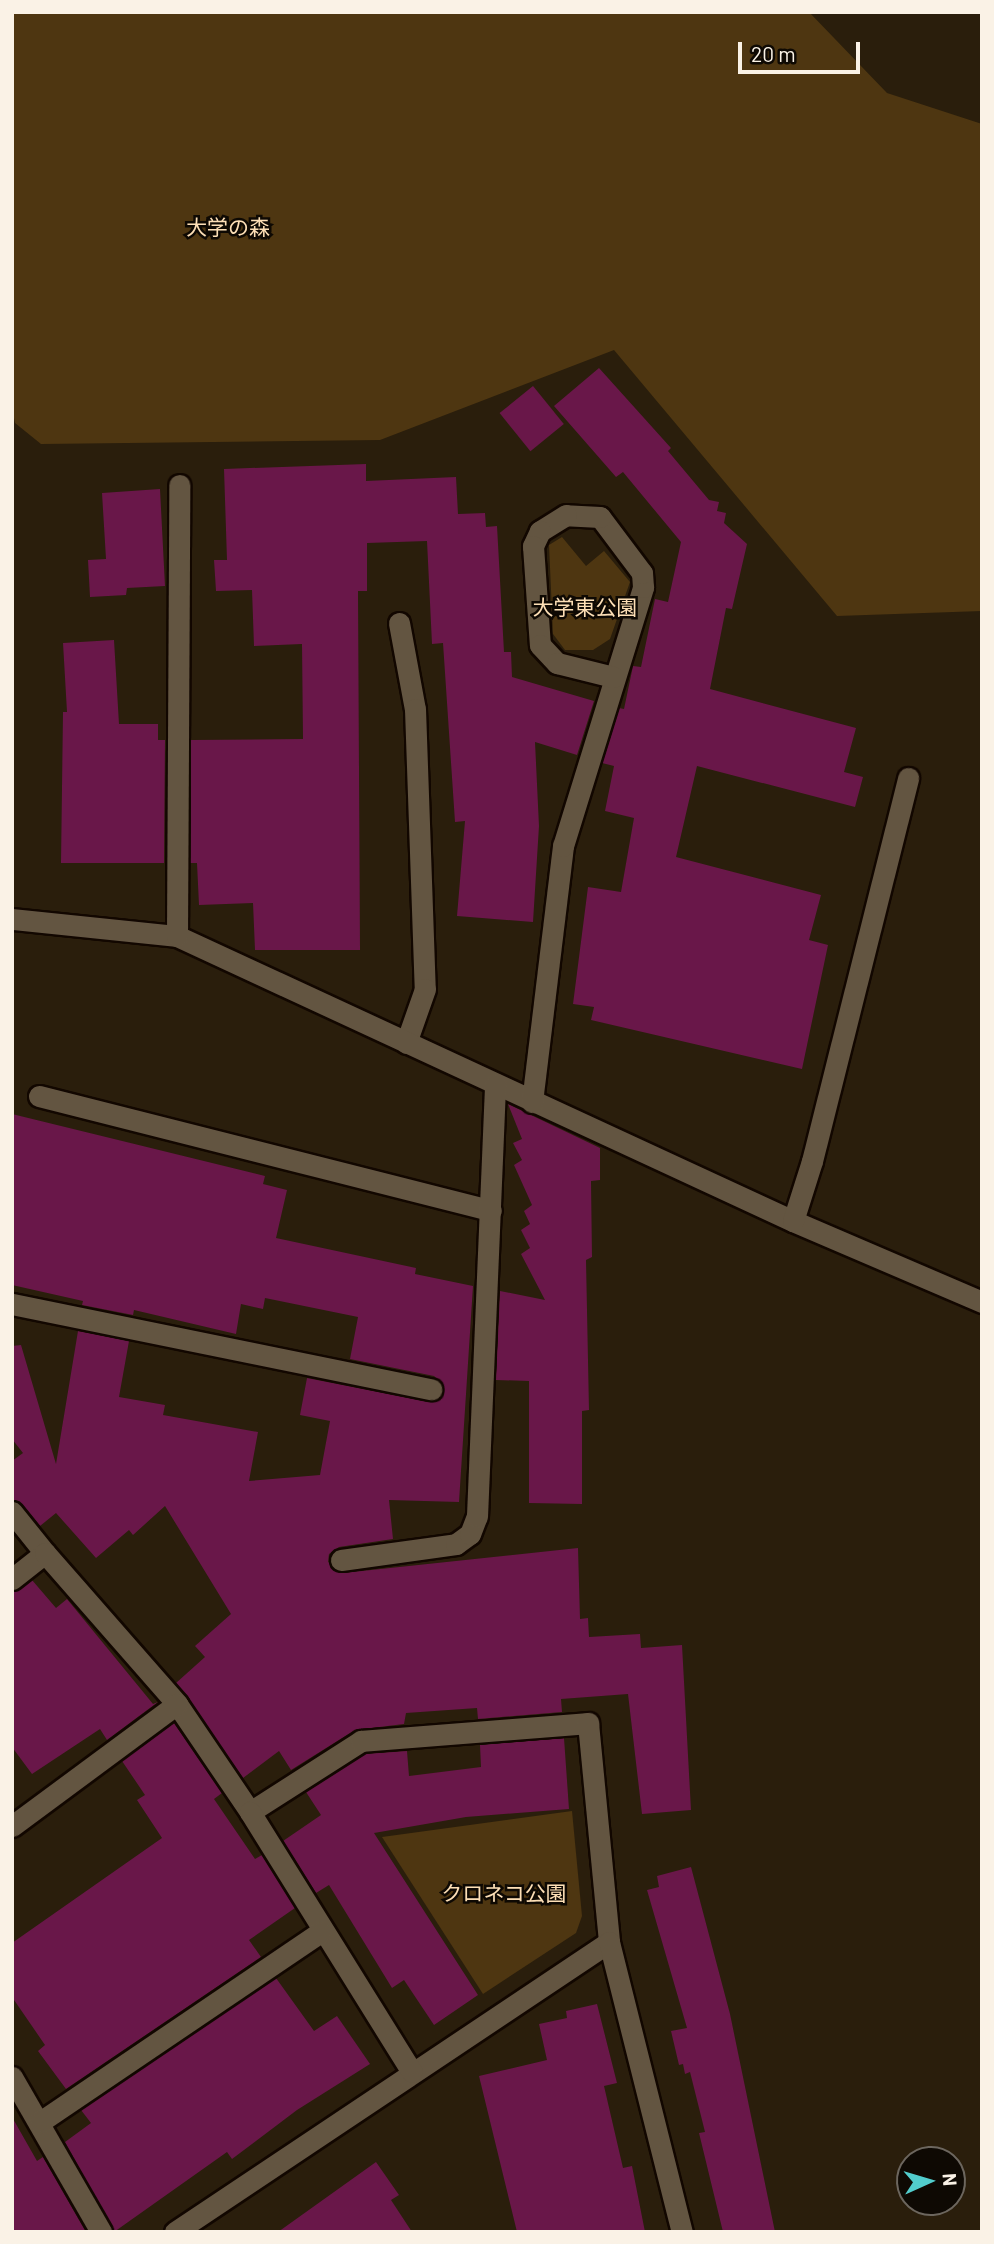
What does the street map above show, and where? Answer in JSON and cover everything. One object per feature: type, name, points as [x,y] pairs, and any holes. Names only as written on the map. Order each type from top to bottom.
[{"type":"street","points":[[177,936],[178,485]]},
{"type":"street","points":[[532,1102],[563,846],[613,677],[643,587],[642,573],[600,517],[566,515],[540,531],[533,546],[540,645],[557,663],[613,677]]},
{"type":"street","points":[[399,623],[415,709],[425,989],[406,1043]]},
{"type":"street","points":[[793,1221],[812,1161],[908,778]]},
{"type":"street","points":[[12,919],[177,936],[793,1221],[982,1302]]},
{"type":"street","points":[[341,1560],[456,1544],[470,1534],[477,1516],[495,1084]]},
{"type":"street","points":[[39,1096],[491,1210]]},
{"type":"street","points":[[12,1304],[431,1389]]},
{"type":"street","points":[[12,1512],[177,1704],[250,1812],[321,1932],[412,2072]]},
{"type":"street","points":[[12,1578],[46,1553]]},
{"type":"street","points":[[12,1826],[68,1794],[177,1704]]},
{"type":"street","points":[[250,1812],[361,1741],[587,1723],[609,1942],[682,2232]]},
{"type":"street","points":[[40,2122],[321,1932]]},
{"type":"street","points":[[176,2232],[609,1942]]},
{"type":"street","points":[[14,2082],[40,2122],[101,2232]]},
{"type":"green space","name":"大学の森","points":[[12,12],[809,12],[887,93],[982,124],[982,611],[837,616],[614,350],[380,440],[41,444],[15,423],[12,408]]},
{"type":"green space","name":"大学東公園","points":[[562,537],[586,566],[604,551],[630,582],[610,639],[593,650],[565,650],[553,634],[549,545]]},
{"type":"green space","name":"クロネコ公園","points":[[572,1811],[582,1916],[576,1933],[483,1994],[382,1837]]},
{"type":"building","points":[[599,368],[671,448],[668,451],[709,500],[719,502],[717,511],[726,513],[724,523],[747,544],[732,609],[726,608],[710,689],[856,728],[844,772],[863,777],[855,807],[697,766],[676,857],[821,895],[809,940],[828,945],[802,1069],[591,1020],[594,1007],[573,1004],[588,887],[621,892],[634,818],[605,811],[614,766],[602,763],[619,708],[624,709],[633,666],[641,667],[655,599],[668,602],[681,542],[623,472],[616,477],[554,406]]},
{"type":"building","points":[[533,386],[564,424],[530,451],[500,413]]},
{"type":"building","points":[[366,464],[366,481],[456,477],[458,514],[485,513],[486,527],[497,526],[504,652],[511,652],[512,677],[594,701],[577,755],[535,742],[539,826],[533,922],[457,916],[465,821],[455,822],[443,643],[432,644],[427,541],[367,543],[367,591],[358,591],[360,950],[255,950],[253,903],[199,905],[197,863],[190,863],[191,740],[303,739],[302,644],[254,646],[252,590],[216,591],[214,560],[227,560],[224,469]]},
{"type":"building","points":[[160,489],[165,586],[127,588],[126,595],[90,597],[88,560],[106,559],[102,493]]},
{"type":"building","points":[[114,640],[119,724],[158,724],[158,740],[165,740],[164,863],[61,863],[63,712],[67,712],[63,643]]},
{"type":"building","points":[[508,1104],[600,1148],[600,1180],[591,1181],[592,1257],[586,1260],[589,1410],[582,1411],[582,1504],[529,1503],[529,1381],[496,1380],[500,1291],[545,1300],[521,1254],[530,1248],[521,1230],[530,1224],[524,1211],[532,1205],[514,1165],[522,1160],[513,1143],[522,1139]]},
{"type":"building","points":[[12,1114],[265,1176],[263,1184],[287,1190],[276,1238],[416,1268],[415,1274],[473,1286],[459,1502],[389,1500],[393,1539],[339,1547],[329,1554],[328,1562],[343,1573],[578,1548],[580,1619],[588,1618],[589,1637],[640,1634],[641,1648],[682,1645],[691,1810],[642,1814],[628,1694],[561,1699],[562,1712],[478,1719],[477,1708],[406,1713],[404,1724],[355,1730],[291,1770],[279,1751],[243,1778],[176,1683],[205,1657],[195,1646],[231,1614],[165,1506],[133,1535],[129,1530],[96,1558],[56,1513],[40,1526],[22,1504],[12,1499],[12,1461],[23,1453],[12,1439],[12,1346],[21,1345],[56,1464],[78,1331],[129,1341],[119,1397],[165,1405],[163,1415],[258,1432],[249,1481],[320,1475],[330,1421],[300,1415],[307,1378],[429,1402],[441,1397],[443,1384],[434,1376],[350,1359],[358,1317],[265,1298],[263,1309],[241,1304],[236,1334],[134,1310],[133,1315],[82,1305],[83,1301],[12,1285]]},
{"type":"building","points":[[32,1580],[56,1608],[67,1599],[153,1704],[158,1702],[107,1740],[100,1729],[32,1774],[12,1747],[12,1592]]},
{"type":"building","points":[[174,1723],[222,1793],[214,1799],[255,1859],[262,1855],[295,1908],[249,1940],[261,1957],[66,2089],[38,2051],[45,2045],[12,1997],[12,1943],[162,1838],[137,1800],[145,1795],[122,1761]]},
{"type":"building","points":[[564,1738],[569,1809],[466,1817],[374,1833],[478,1995],[434,2025],[404,1980],[392,1988],[329,1885],[316,1893],[283,1841],[321,1815],[306,1792],[365,1754],[407,1751],[409,1776],[481,1767],[480,1745]]},
{"type":"building","points":[[691,1867],[730,2014],[775,2232],[723,2232],[699,2133],[705,2132],[690,2072],[685,2074],[683,2064],[679,2065],[671,2031],[687,2028],[647,1890],[659,1887],[657,1876]]},
{"type":"building","points":[[276,1978],[314,2031],[337,2016],[370,2064],[297,2110],[232,2159],[227,2152],[114,2232],[65,2142],[91,2123],[81,2110]]},
{"type":"building","points":[[597,2004],[617,2083],[604,2086],[623,2168],[632,2166],[645,2232],[517,2232],[479,2076],[547,2060],[539,2024],[567,2018],[566,2011]]},
{"type":"building","points":[[12,2117],[37,2161],[43,2157],[86,2232],[12,2232]]},
{"type":"building","points":[[376,2162],[399,2195],[391,2200],[412,2232],[278,2232]]}]
